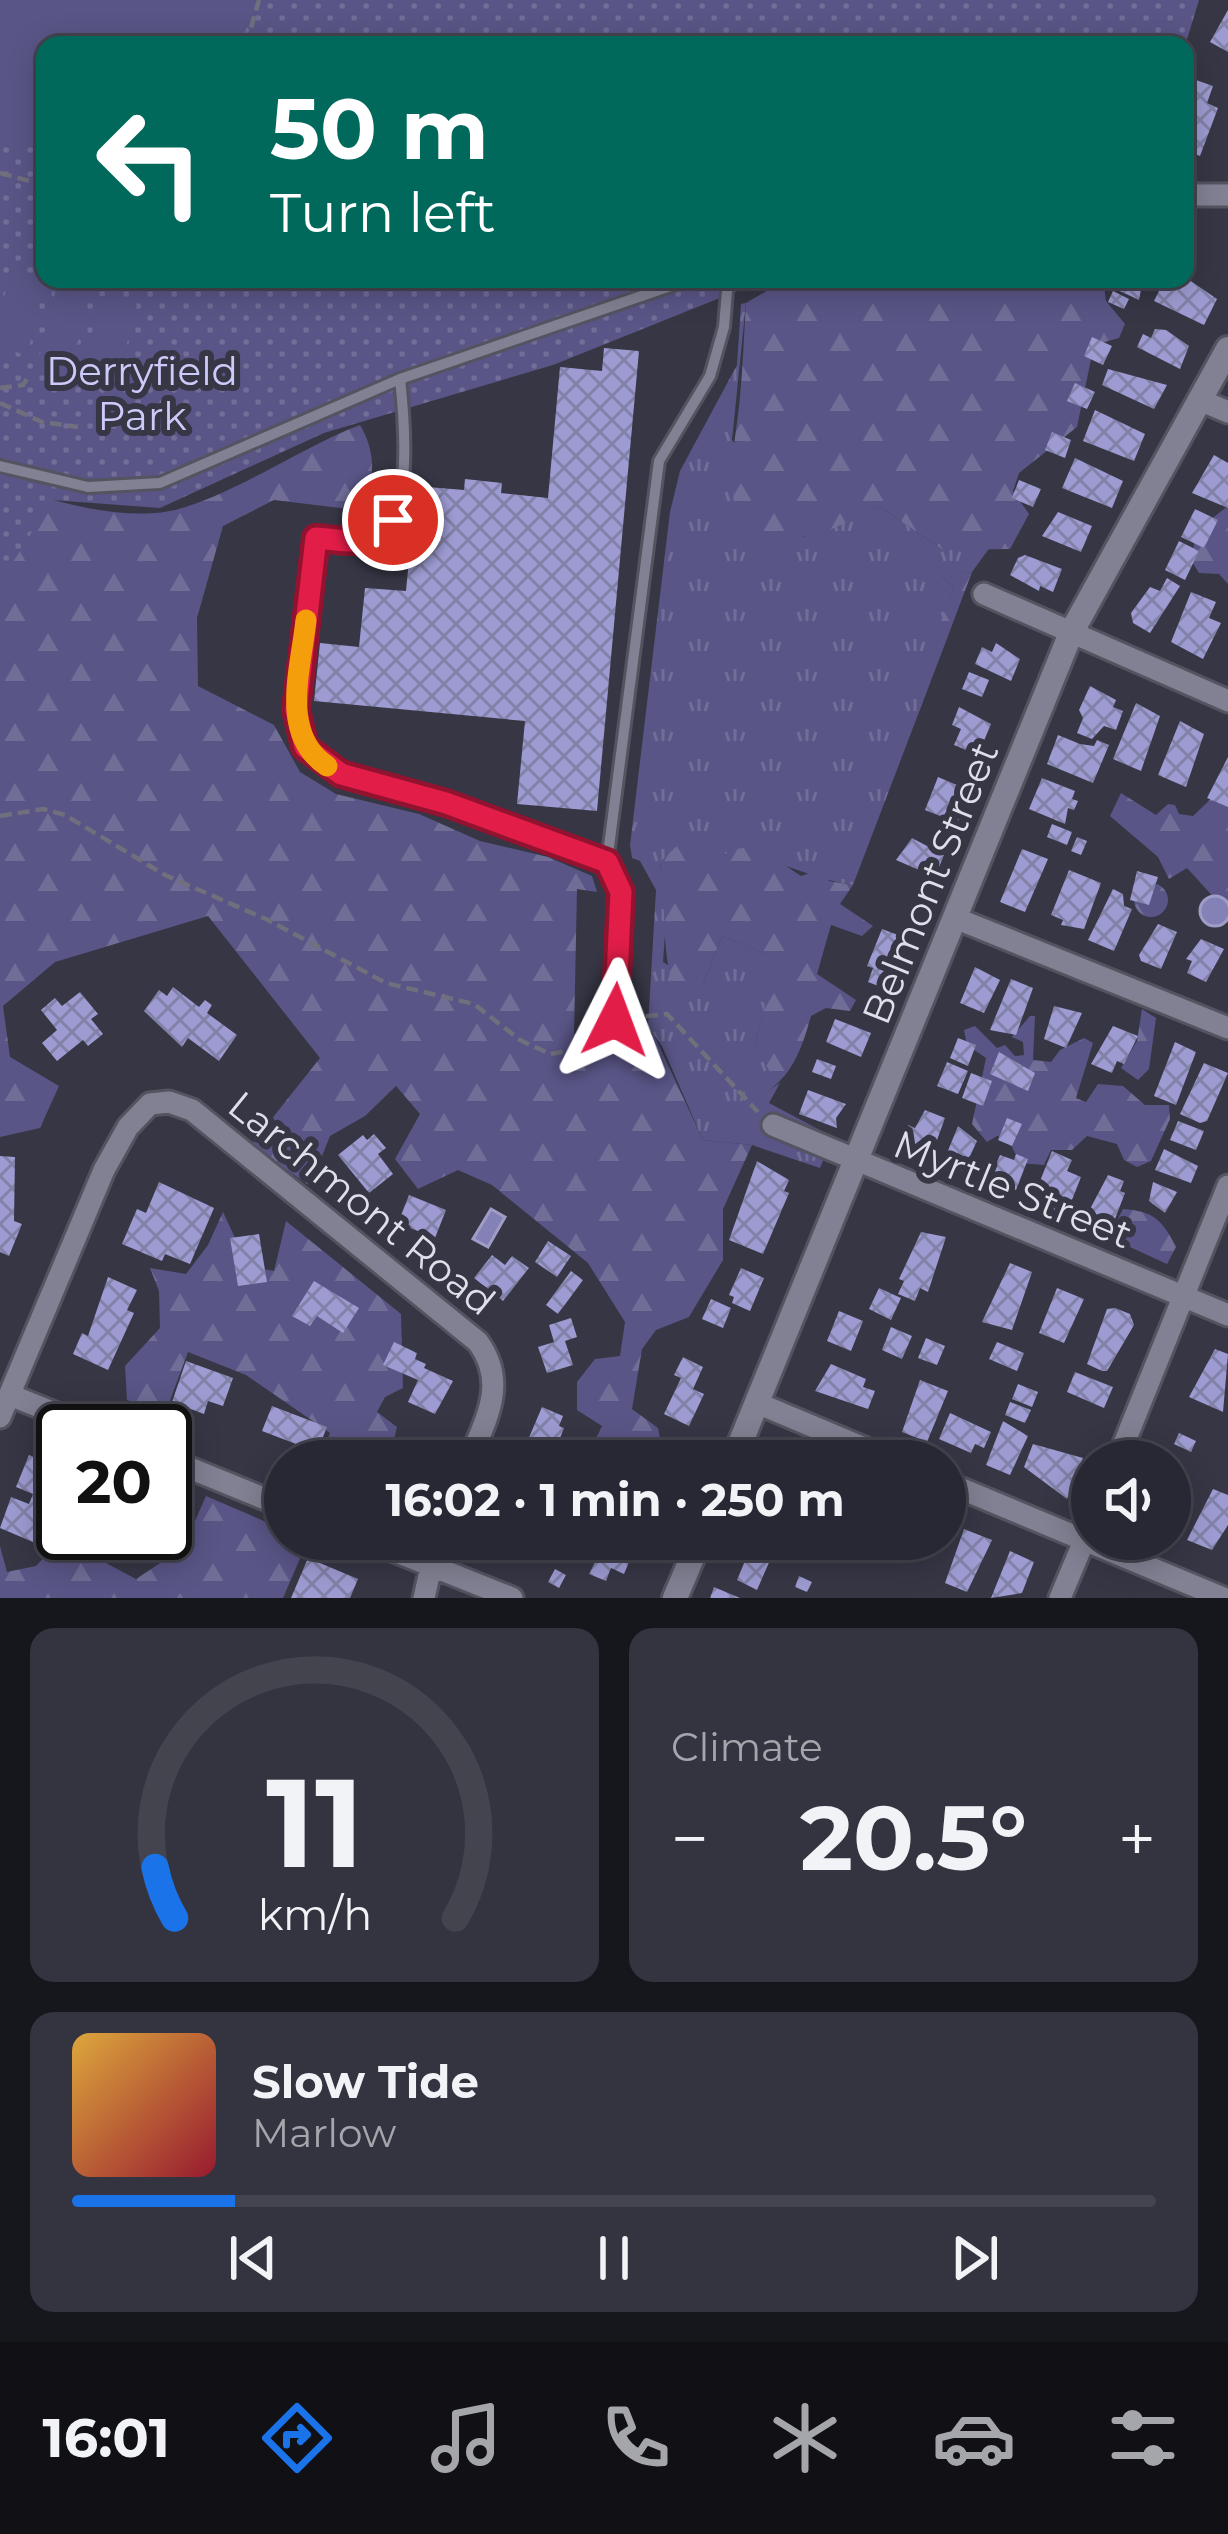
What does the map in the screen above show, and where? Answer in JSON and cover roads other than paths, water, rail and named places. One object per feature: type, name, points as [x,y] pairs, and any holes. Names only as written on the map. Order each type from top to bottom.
[{"type":"street","points":[[1194,195],[1228,195]]},
{"type":"street","name":"Belmont Street","points":[[742,1440],[1071,633],[1228,349]]},
{"type":"street","points":[[1200,400],[1228,412]]},
{"type":"street","points":[[984,594],[1228,701]]},
{"type":"street","points":[[955,919],[1228,1028]]},
{"type":"street","name":"Larchmont Road","points":[[10,1394],[104,1170],[128,1127],[150,1104],[169,1102],[192,1111],[478,1342],[490,1359],[495,1386],[476,1440]]},
{"type":"street","name":"Myrtle Street","points":[[773,1125],[1228,1316]]},
{"type":"street","points":[[1126,1440],[1228,1186]]},
{"type":"street","points":[[0,1418],[10,1394],[36,1405]]},
{"type":"street","points":[[758,1403],[845,1440]]},
{"type":"street","points":[[192,1469],[264,1498]]},
{"type":"street","points":[[966,1489],[1071,1525]]},
{"type":"street","points":[[416,1560],[512,1598]]},
{"type":"street","points":[[424,1598],[434,1560]]},
{"type":"street","points":[[675,1598],[691,1560]]},
{"type":"street","points":[[1060,1598],[1076,1560]]},
{"type":"street","points":[[1146,1560],[1223,1598]]},
{"type":"lane","points":[[0,466],[88,487],[160,483],[400,380],[665,288]]},
{"type":"lane","points":[[615,1020],[621,892],[607,862],[659,461],[710,376],[724,327],[727,288]]},
{"type":"lane","points":[[400,380],[405,446],[393,520],[385,535],[370,542],[316,538],[298,729],[305,747],[341,774],[446,803],[607,862]]},
{"type":"park label","name":"Derryfield Park","points":[[142,394]]}]
